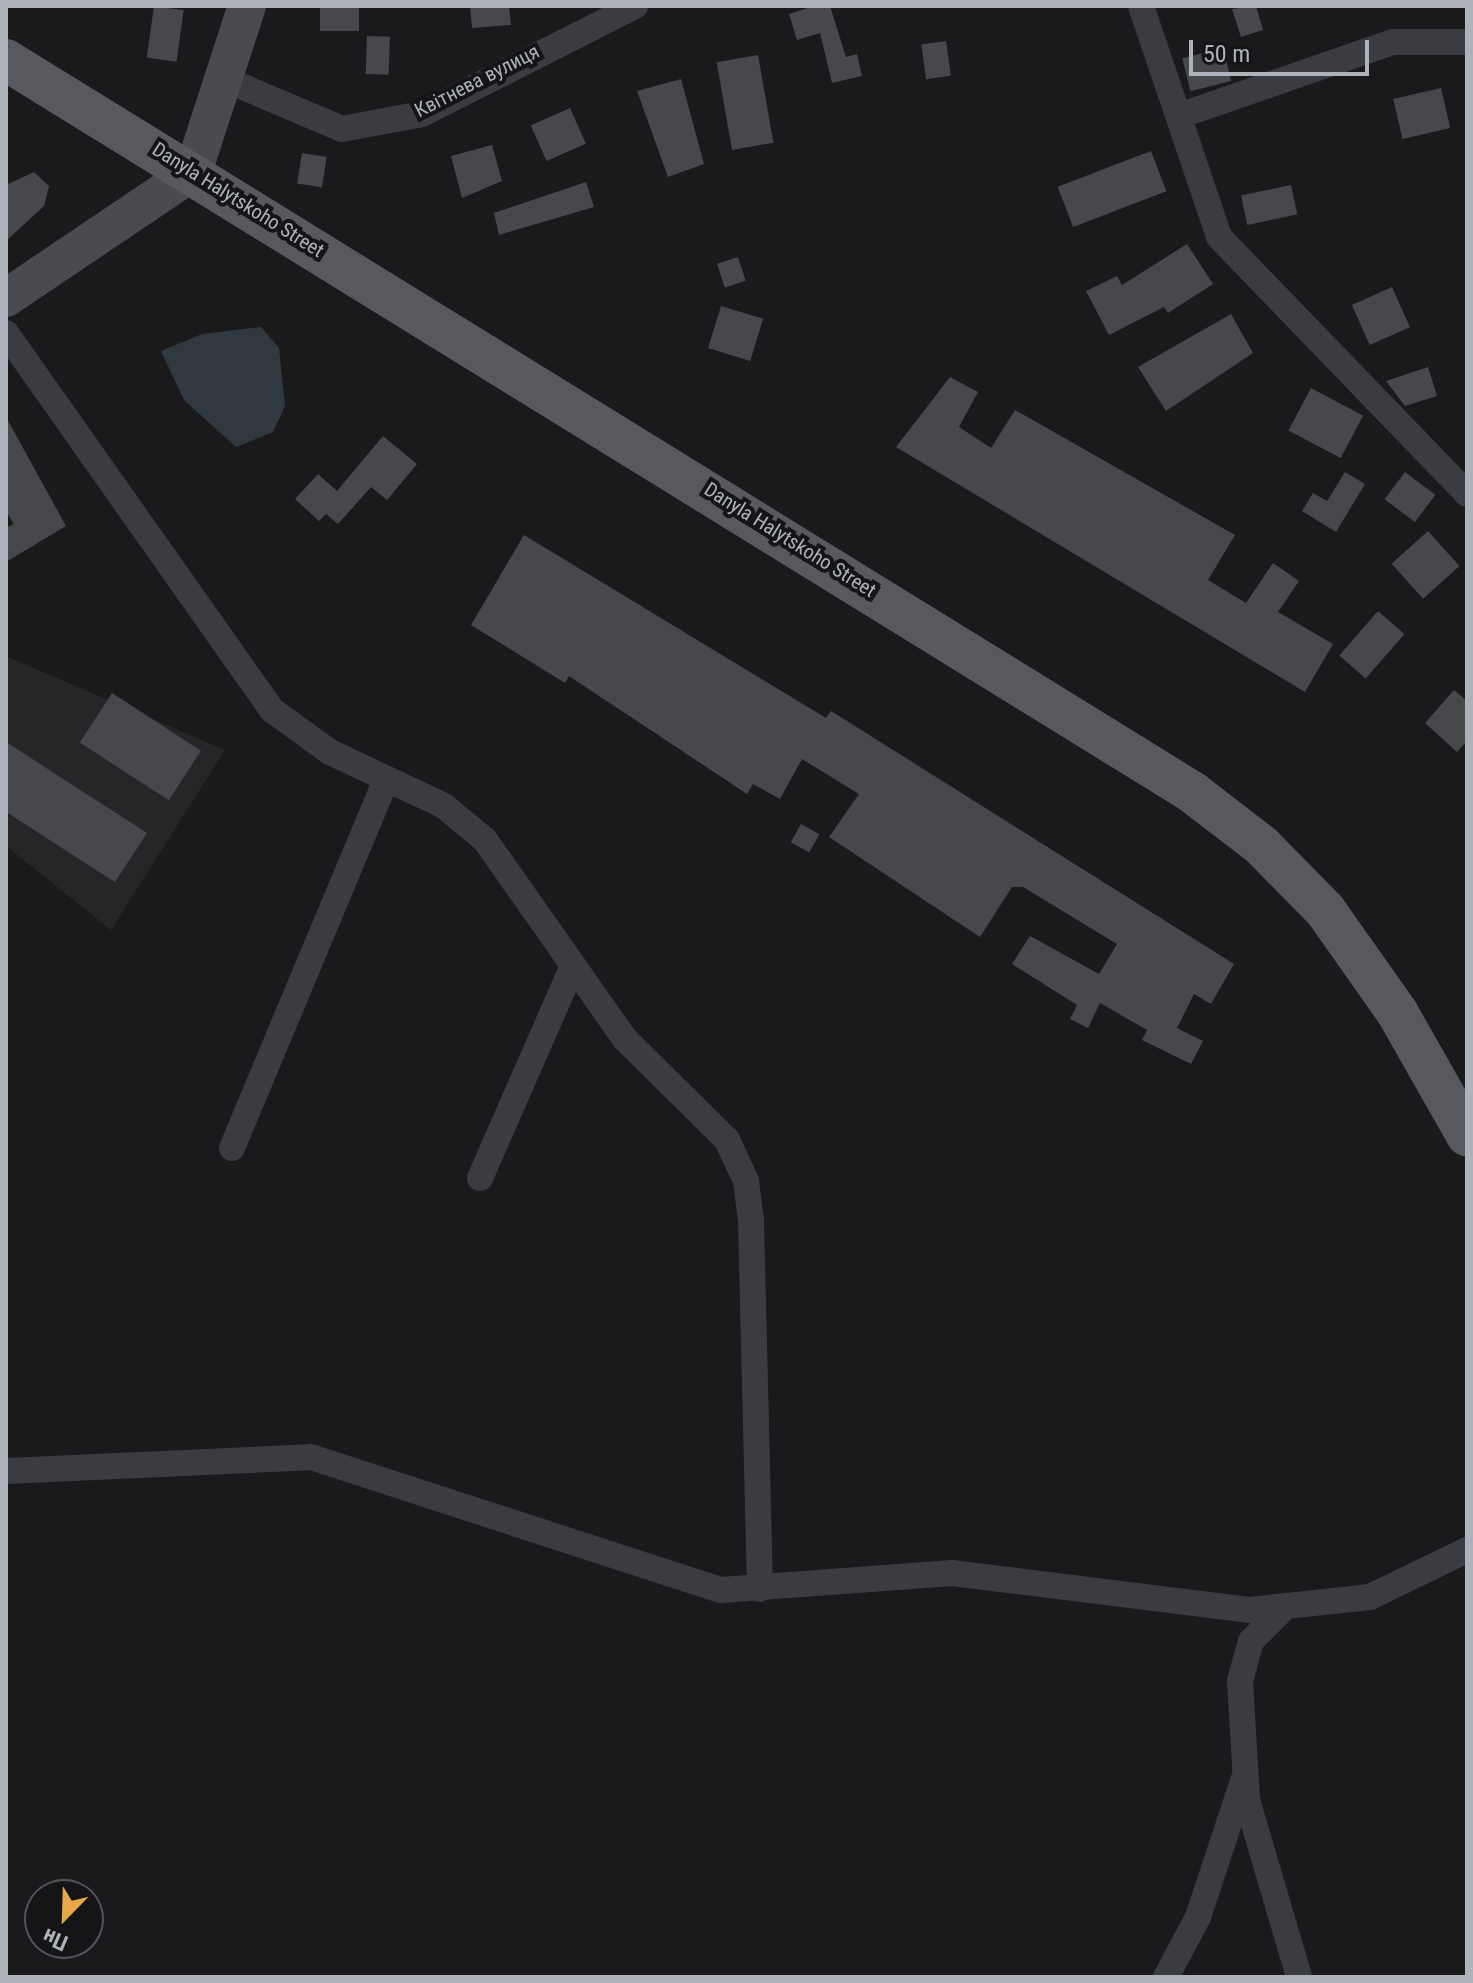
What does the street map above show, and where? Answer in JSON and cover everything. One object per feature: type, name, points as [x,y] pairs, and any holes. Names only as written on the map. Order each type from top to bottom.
[{"type":"main road","name":"Danyla Halytskoho Street","points":[[22,69],[1192,792],[1262,846],[1325,910],[1397,1012],[1467,1135]]},
{"type":"street","points":[[6,298],[193,172],[227,80],[247,6]]},
{"type":"street","name":"Квітнева вулиця","points":[[227,80],[342,129],[422,114],[635,6]]},
{"type":"street","points":[[1141,6],[1219,237],[1467,494]]},
{"type":"street","points":[[1179,116],[1393,42],[1467,42]]},
{"type":"street","points":[[6,333],[272,710],[330,752],[444,806],[485,840],[571,971],[625,1039],[727,1140],[746,1181],[760,1589]]},
{"type":"street","points":[[232,1148],[386,779]]},
{"type":"street","points":[[480,1178],[571,971]]},
{"type":"street","points":[[6,1471],[311,1457],[721,1590],[952,1573],[1249,1610],[1370,1597],[1467,1550]]},
{"type":"street","points":[[1286,1606],[1251,1641],[1240,1681],[1245,1774],[1299,1977]]},
{"type":"street","points":[[1166,1977],[1198,1917],[1245,1774]]},
{"type":"shaded area","points":[[261,327],[279,348],[285,406],[273,432],[236,447],[184,400],[161,351],[202,334]]},
{"type":"shaded area","points":[[6,656],[225,750],[111,930],[6,846]]},
{"type":"building","points":[[154,6],[184,10],[176,62],[147,57]]},
{"type":"building","points":[[320,6],[359,6],[359,31],[320,31]]},
{"type":"building","points":[[470,6],[509,6],[511,25],[472,28]]},
{"type":"building","points":[[814,6],[830,6],[846,57],[857,54],[862,76],[832,83],[820,33],[797,40],[789,14]]},
{"type":"building","points":[[1256,6],[1263,30],[1241,37],[1232,9]]},
{"type":"building","points":[[367,36],[390,37],[389,75],[366,74]]},
{"type":"building","points":[[946,41],[951,76],[926,79],[921,44]]},
{"type":"building","points":[[1223,48],[1231,81],[1190,91],[1182,58]]},
{"type":"building","points":[[758,55],[773,143],[732,150],[717,62]]},
{"type":"building","points":[[681,79],[704,164],[668,177],[637,91]]},
{"type":"building","points":[[1441,88],[1450,128],[1402,139],[1393,99]]},
{"type":"building","points":[[570,108],[586,144],[547,161],[531,125]]},
{"type":"building","points":[[492,145],[502,181],[462,198],[451,156]]},
{"type":"building","points":[[1151,151],[1166,191],[1073,227],[1058,187]]},
{"type":"building","points":[[302,153],[327,157],[322,188],[297,184]]},
{"type":"building","points":[[34,172],[49,186],[44,206],[6,241],[6,185]]},
{"type":"building","points":[[586,182],[594,207],[499,235],[494,213]]},
{"type":"building","points":[[1291,185],[1297,214],[1247,225],[1241,196]]},
{"type":"building","points":[[1187,244],[1213,284],[1168,313],[1164,307],[1109,335],[1086,291],[1117,276],[1122,285]]},
{"type":"building","points":[[738,257],[746,281],[725,288],[717,264]]},
{"type":"building","points":[[1392,287],[1410,327],[1370,345],[1352,305]]},
{"type":"building","points":[[721,306],[763,319],[750,361],[708,348]]},
{"type":"building","points":[[1231,314],[1253,353],[1166,411],[1138,367]]},
{"type":"building","points":[[1428,367],[1437,396],[1405,406],[1386,381]]},
{"type":"building","points":[[950,377],[978,392],[959,427],[991,448],[1015,410],[1235,535],[1208,580],[1246,603],[1273,563],[1299,581],[1278,612],[1333,644],[1305,692],[896,447]]},
{"type":"building","points":[[1311,388],[1363,416],[1341,458],[1288,430]]},
{"type":"building","points":[[6,417],[66,526],[6,562],[6,528],[14,524],[6,511]]},
{"type":"building","points":[[383,436],[417,464],[387,500],[371,487],[338,524],[326,514],[319,521],[295,499],[318,474],[337,491]]},
{"type":"building","points":[[1345,472],[1365,484],[1336,532],[1302,511],[1313,493],[1327,501]]},
{"type":"building","points":[[1405,472],[1435,495],[1415,522],[1385,499]]},
{"type":"building","points":[[1428,531],[1459,566],[1423,599],[1392,564]]},
{"type":"building","points":[[524,535],[826,718],[831,711],[1234,964],[1211,1004],[1194,994],[1177,1028],[1203,1041],[1191,1064],[1142,1040],[1147,1030],[1100,1003],[1088,1028],[1070,1019],[1077,1005],[1012,964],[1030,936],[1099,974],[1117,944],[1023,887],[1012,887],[980,937],[829,837],[859,794],[802,759],[780,799],[753,784],[747,794],[569,676],[565,683],[471,625]]},
{"type":"building","points":[[1378,611],[1404,634],[1366,678],[1339,656]]},
{"type":"building","points":[[1454,690],[1467,701],[1467,741],[1457,752],[1425,723]]},
{"type":"building","points":[[112,693],[201,751],[169,800],[80,742]]},
{"type":"building","points":[[6,742],[147,833],[115,882],[6,812]]},
{"type":"building","points":[[801,824],[819,834],[809,853],[791,842]]}]
